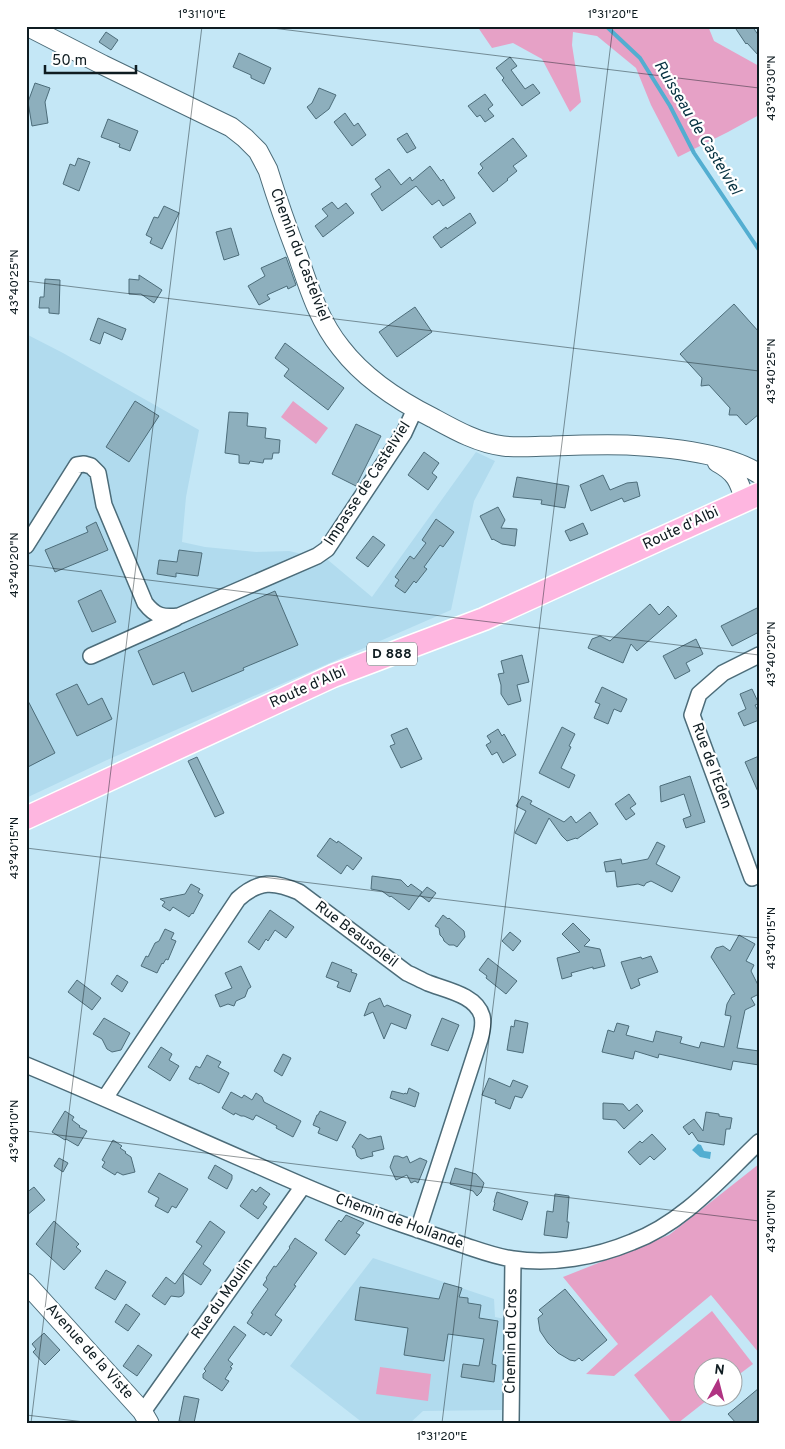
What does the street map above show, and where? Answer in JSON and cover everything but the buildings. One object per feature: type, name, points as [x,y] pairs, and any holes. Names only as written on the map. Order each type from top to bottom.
[{"type":"main road","name":"Route d'Albi","points":[[26,818],[333,676],[484,619],[752,497]]},
{"type":"street","name":"Chemin du Castelviel","points":[[27,26],[232,127],[246,138],[258,151],[268,170],[312,298],[325,324],[340,348],[356,365],[394,396],[415,409],[462,433],[502,446],[602,444],[659,447],[703,454],[736,463],[759,474]]},
{"type":"street","name":"Impasse de Castelviel","points":[[91,656],[317,556],[327,549],[404,433],[415,409]]},
{"type":"street","name":"Chemin du Castelviel","points":[[703,454],[725,466],[736,476],[742,488],[752,497]]},
{"type":"street","name":"Impasse de Castelviel","points":[[26,546],[77,465],[91,466],[98,473],[104,505],[146,603],[152,612],[160,616],[169,618],[179,616]]},
{"type":"street","name":"Rue de l'Eden","points":[[752,878],[692,714],[699,694],[723,673],[759,655]]},
{"type":"street","name":"Rue Beausoleil","points":[[105,1098],[238,899],[249,889],[261,885],[275,884],[299,892],[407,973],[466,998],[476,1005],[482,1016],[483,1028],[480,1039],[418,1230]]},
{"type":"street","name":"Chemin de Hollande","points":[[26,1065],[303,1186],[384,1219],[490,1254],[513,1259],[535,1261],[584,1256],[615,1248],[652,1233],[670,1223],[687,1209],[759,1142]]},
{"type":"street","name":"Rue du Moulin","points":[[145,1417],[147,1406],[303,1186]]},
{"type":"street","name":"Chemin du Cros","points":[[511,1423],[513,1259]]},
{"type":"street","name":"Avenue de la Viste","points":[[26,1283],[145,1417]]},
{"type":"shaded area","points":[[477,26],[708,26],[714,41],[759,66],[759,115],[678,157],[651,105],[636,68],[597,36],[573,32],[572,45],[581,102],[570,112],[542,59],[513,43],[492,48]]},
{"type":"shaded area","points":[[26,334],[199,430],[186,497],[182,542],[205,547],[256,552],[289,551],[328,560],[372,597],[476,452],[495,461],[474,501],[451,610],[107,760],[26,798]]},
{"type":"shaded area","points":[[293,401],[328,428],[316,444],[281,417]]},
{"type":"shaded area","points":[[759,1164],[759,1353],[711,1295],[614,1376],[586,1374],[618,1344],[563,1277],[669,1235]]},
{"type":"shaded area","points":[[373,1258],[494,1299],[495,1317],[505,1319],[502,1410],[423,1411],[410,1423],[363,1423],[290,1366]]},
{"type":"shaded area","points":[[712,1311],[753,1364],[742,1372],[742,1356],[692,1356],[692,1406],[700,1406],[678,1423],[672,1423],[634,1375]]},
{"type":"shaded area","points":[[380,1367],[431,1374],[428,1401],[376,1394]]},
{"type":"water","points":[[698,1144],[701,1145],[704,1151],[711,1152],[710,1159],[700,1157],[692,1150]]},
{"type":"waterway","name":"Ruisseau de Castelviel","points":[[606,26],[640,58],[670,106],[694,153],[759,250]]}]
